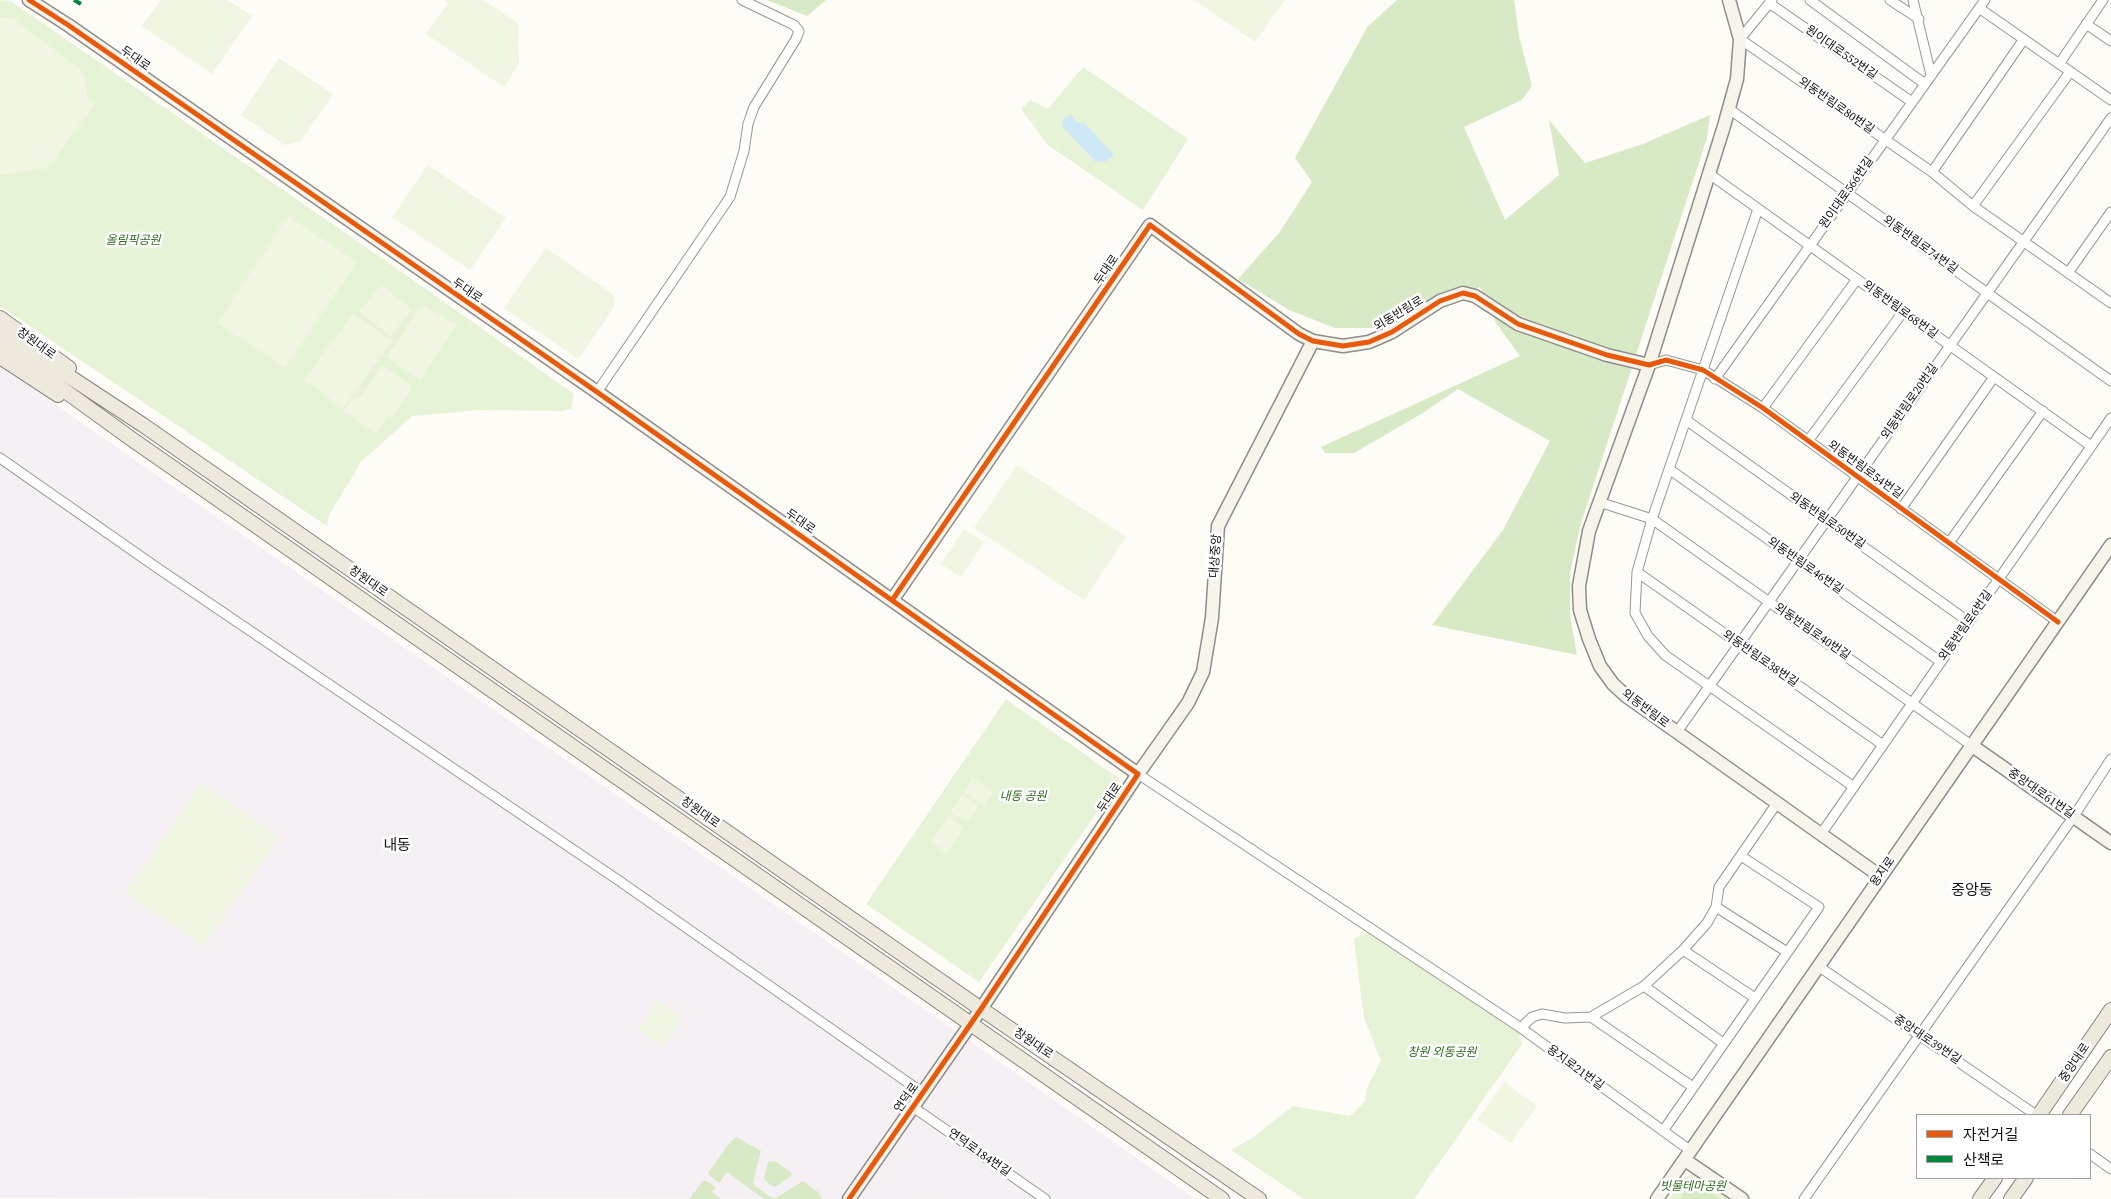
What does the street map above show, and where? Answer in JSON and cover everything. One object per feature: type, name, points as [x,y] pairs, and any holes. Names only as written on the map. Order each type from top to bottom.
[{"type":"main road","name":"창원대로","points":[[0,318],[50,353],[143,425]]},
{"type":"main road","name":"창원대로","points":[[0,331],[143,425],[982,1009],[1259,1199]]},
{"type":"main road","name":"창원대로","points":[[0,344],[132,440],[1222,1199]]},
{"type":"main road","name":"창원대로","points":[[0,357],[30,378],[132,440]]},
{"type":"main road","name":"중앙대로","points":[[2039,1114],[2111,1010]]},
{"type":"main road","name":"중앙대로","points":[[2071,1114],[2111,1057]]},
{"type":"main road","points":[[1980,1199],[1994,1179]]},
{"type":"main road","points":[[2011,1199],[2025,1179]]},
{"type":"street","name":"두대로","points":[[29,0],[68,25],[597,392],[1138,774],[982,1009]]},
{"type":"street","points":[[597,392],[730,197],[744,151],[748,124],[754,107],[796,39],[799,30],[794,24],[742,0]]},
{"type":"street","name":"외동반림로","points":[[1729,0],[1740,39],[1737,79],[1649,365],[1589,531],[1579,586],[1580,610],[1600,666],[1613,684],[1626,696],[1880,876]]},
{"type":"street","name":"원이대로552번길","points":[[1810,0],[1925,84]]},
{"type":"street","points":[[1890,0],[1919,19]]},
{"type":"street","points":[[1913,0],[1932,74]]},
{"type":"street","name":"원이대로566번길","points":[[1715,379],[1985,0]]},
{"type":"street","points":[[2059,64],[2103,0]]},
{"type":"street","name":"원이대로552번길","points":[[1740,39],[1771,2],[1912,102]]},
{"type":"street","points":[[1979,8],[2111,100]]},
{"type":"street","points":[[2086,24],[2111,41]]},
{"type":"street","name":"외동반림로80번길","points":[[1740,39],[1932,172],[1973,206],[2111,303]]},
{"type":"street","points":[[1932,172],[2024,39]]},
{"type":"street","points":[[1973,206],[2070,72]]},
{"type":"street","name":"외동반림로74번길","points":[[1729,109],[2111,381]]},
{"type":"street","name":"외동반림로20번길","points":[[1676,732],[2111,118]]},
{"type":"street","name":"외동반림로68번길","points":[[1708,173],[2091,446]]},
{"type":"street","points":[[1758,209],[1652,519],[1637,572],[1635,613],[1648,636],[1665,655],[1854,787]]},
{"type":"street","points":[[2068,273],[2111,212]]},
{"type":"street","name":"두대로","points":[[893,600],[1150,225]]},
{"type":"street","name":"외동반림로","points":[[1150,225],[1299,334],[1313,341],[1343,346],[1369,342],[1392,332],[1440,301],[1463,293],[1475,296],[1518,324],[1607,354],[1649,365]]},
{"type":"street","points":[[1763,408],[1857,279]]},
{"type":"street","name":"외동반림로54번길","points":[[1808,441],[1903,312]]},
{"type":"street","name":"대상중앙","points":[[1138,774],[1188,703],[1203,672],[1212,618],[1218,526],[1313,341]]},
{"type":"street","name":"외동반림로54번길","points":[[1649,365],[1666,360],[1703,370],[1763,408],[2058,622]]},
{"type":"street","name":"외동반림로54번길","points":[[1901,509],[1994,377]]},
{"type":"street","points":[[1949,543],[2043,412]]},
{"type":"street","name":"외동반림로6번길","points":[[1821,834],[2111,418]]},
{"type":"street","name":"외동반림로50번길","points":[[1686,420],[1969,622]]},
{"type":"street","points":[[0,458],[156,567],[618,880],[923,1093]]},
{"type":"street","name":"외동반림로46번길","points":[[1669,469],[1941,662]]},
{"type":"street","name":"외동반림로40번길","points":[[1599,502],[1652,519],[1971,745]]},
{"type":"street","name":"용지로","points":[[1657,1199],[2111,545]]},
{"type":"street","name":"외동반림로38번길","points":[[1637,572],[1883,745]]},
{"type":"street","name":"중앙대로61번길","points":[[1971,745],[2111,843]]},
{"type":"street","points":[[1804,1199],[2074,816],[2111,760]]},
{"type":"street","name":"용지로21번길","points":[[1138,774],[1521,1028],[1663,1131],[1688,1156]]},
{"type":"street","points":[[1521,1028],[1532,1017],[1542,1014],[1566,1018],[1591,1017],[1644,986],[1683,950],[1706,924],[1716,906],[1719,887],[1777,803]]},
{"type":"street","points":[[1663,1131],[1819,906],[1741,856]]},
{"type":"street","points":[[1716,906],[1787,952]]},
{"type":"street","points":[[1683,950],[1755,998]]},
{"type":"street","name":"중앙대로39번길","points":[[1818,966],[2037,1114]]},
{"type":"street","points":[[1644,986],[1724,1043]]},
{"type":"street","name":"연덕로","points":[[849,1199],[982,1009]]},
{"type":"street","points":[[1591,1017],[1693,1087]]},
{"type":"street","name":"연덕로184번길","points":[[913,1108],[1044,1199]]},
{"type":"street","points":[[2091,1155],[2111,1169]]},
{"type":"street","points":[[1688,1156],[1742,1199]]},
{"type":"shaded area","points":[[0,366],[950,1027],[1195,1199],[0,1198]]},
{"type":"green space","name":"올림픽공원","points":[[0,0],[11,1],[574,394],[571,409],[561,411],[480,410],[412,416],[361,462],[329,515],[327,526],[0,306]]},
{"type":"green space","points":[[161,0],[228,0],[252,16],[212,74],[142,26]]},
{"type":"green space","points":[[445,0],[484,0],[518,23],[519,64],[504,87],[426,34],[448,3]]},
{"type":"green space","points":[[767,0],[826,0],[807,16]]},
{"type":"green space","points":[[1194,0],[1285,0],[1255,42]]},
{"type":"green space","points":[[1397,0],[1514,0],[1519,36],[1532,86],[1522,100],[1464,127],[1505,220],[1559,175],[1549,120],[1585,163],[1643,144],[1710,115],[1707,138],[1581,523],[1570,573],[1570,616],[1577,655],[1432,625],[1503,530],[1550,441],[1458,389],[1421,414],[1354,453],[1325,453],[1321,447],[1520,356],[1496,323],[1480,287],[1385,328],[1335,328],[1289,310],[1238,279],[1279,233],[1312,182],[1295,158],[1368,26]]},
{"type":"green space","points":[[0,18],[14,19],[77,67],[85,80],[87,97],[95,104],[48,168],[2,175],[0,174]]},
{"type":"green space","points":[[279,58],[333,94],[301,141],[285,145],[241,115]]},
{"type":"green space","points":[[1083,67],[1188,139],[1143,210],[1048,145],[1021,109],[1030,100],[1048,109]]},
{"type":"green space","points":[[428,165],[506,218],[470,270],[392,217]]},
{"type":"green space","points":[[288,216],[357,262],[285,368],[217,323]]},
{"type":"green space","points":[[546,248],[614,295],[614,308],[578,359],[504,308]]},
{"type":"green space","points":[[381,285],[412,309],[391,336],[359,312]]},
{"type":"green space","points":[[422,304],[456,325],[420,379],[387,357]]},
{"type":"green space","points":[[353,313],[392,341],[343,408],[304,380]]},
{"type":"green space","points":[[381,365],[413,386],[393,418],[389,415],[377,433],[344,411],[354,396],[360,397]]},
{"type":"green space","points":[[1017,465],[1126,537],[1084,600],[974,528]]},
{"type":"green space","points":[[964,529],[984,542],[961,577],[941,564]]},
{"type":"green space","name":"내동 공원","points":[[1006,699],[1120,779],[979,982],[866,904]]},
{"type":"green space","points":[[973,777],[994,791],[984,805],[964,792]]},
{"type":"green space","points":[[201,783],[279,837],[204,946],[125,893]]},
{"type":"green space","points":[[963,795],[979,806],[967,823],[950,812]]},
{"type":"green space","points":[[948,816],[964,828],[947,853],[931,842]]},
{"type":"green space","name":"창원 외동공원","points":[[1370,931],[1517,1029],[1522,1044],[1414,1199],[1304,1199],[1231,1150],[1252,1138],[1293,1106],[1350,1116],[1365,1101],[1367,1088],[1381,1061],[1364,1018],[1354,939]]},
{"type":"green space","points":[[657,1000],[683,1017],[663,1047],[638,1030]]},
{"type":"green space","points":[[1504,1082],[1537,1106],[1511,1143],[1477,1120]]},
{"type":"green space","points":[[736,1137],[761,1151],[753,1182],[755,1186],[772,1198],[776,1198],[803,1181],[818,1192],[822,1199],[764,1199],[727,1172],[719,1183],[708,1173]]},
{"type":"green space","points":[[775,1161],[792,1173],[791,1176],[775,1187],[766,1182],[764,1178],[768,1162]]},
{"type":"green space","name":"빗물테마공원","points":[[1693,1174],[1734,1199],[1669,1199],[1685,1177]]},
{"type":"green space","points":[[704,1180],[716,1187],[712,1192],[721,1199],[689,1199]]},
{"type":"green space","points":[[1692,1186],[1704,1188],[1720,1199],[1680,1199],[1686,1190]]},
{"type":"water","points":[[1072,115],[1075,122],[1084,123],[1114,155],[1106,161],[1096,162],[1062,126],[1064,118]]},
{"type":"marked path","points":[[74,0],[81,4]]},
{"type":"cycle path","points":[[29,0],[68,25],[597,392],[1138,774],[981,1009],[849,1199]]},
{"type":"cycle path","points":[[893,599],[1150,225],[1299,334],[1313,341],[1343,346],[1369,342],[1392,332],[1440,301],[1463,293],[1475,296],[1518,324],[1607,355],[1649,365],[1666,360],[1703,370],[1763,408],[2058,622]]},
{"type":"district","name":"내동","points":[[397,846]]},
{"type":"district","name":"중앙동","points":[[1972,891]]}]
